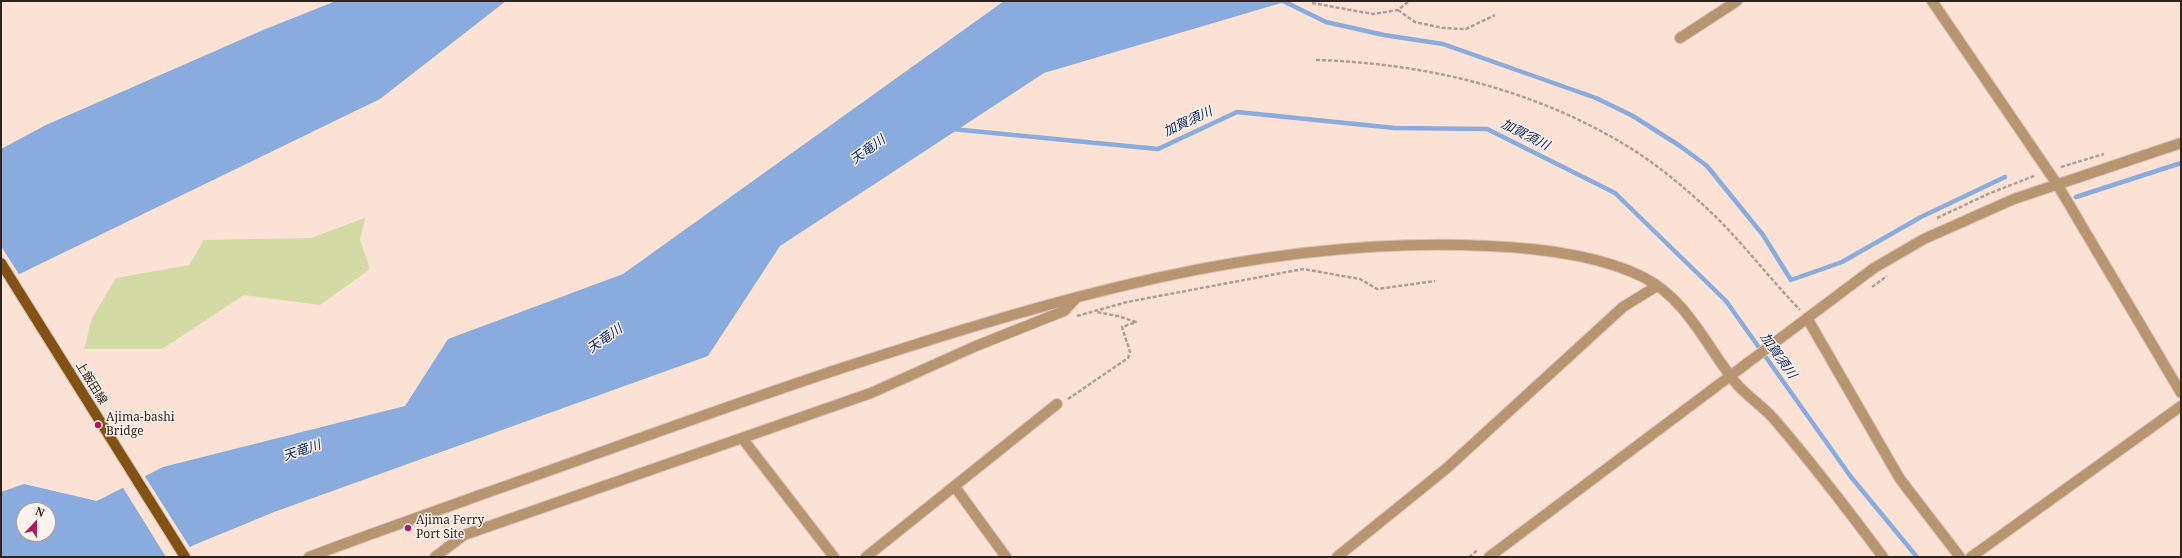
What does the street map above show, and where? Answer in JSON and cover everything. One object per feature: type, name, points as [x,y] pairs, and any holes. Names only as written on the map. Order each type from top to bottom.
[{"type":"main road","name":"上飯田線","points":[[1,263],[185,557]]},
{"type":"street","points":[[1680,38],[1737,1]]},
{"type":"street","points":[[1932,1],[2057,184],[2181,393]]},
{"type":"street","points":[[1489,557],[1874,268],[1924,238],[2014,199],[2181,143]]},
{"type":"street","points":[[309,557],[605,449],[794,384],[958,331],[1079,296],[1241,261],[1351,246],[1443,244],[1517,247],[1559,253],[1613,266],[1638,274],[1657,286],[1684,310],[1734,373],[1737,385],[1771,415],[1883,557]]},
{"type":"street","points":[[1337,557],[1447,468],[1623,307],[1657,286]]},
{"type":"street","points":[[435,557],[464,535],[871,393],[976,346],[1064,310],[1079,296]]},
{"type":"street","points":[[1805,320],[1814,328],[1900,479],[1960,557]]},
{"type":"street","points":[[866,557],[955,488],[1057,404]]},
{"type":"street","points":[[1971,557],[2181,406]]},
{"type":"street","points":[[742,438],[834,557]]},
{"type":"street","points":[[955,488],[1006,557]]},
{"type":"path","points":[[1312,2],[1373,14],[1398,10],[1409,1]]},
{"type":"path","points":[[1398,10],[1415,22],[1466,29],[1495,15]]},
{"type":"path","points":[[1316,60],[1352,61],[1408,67],[1462,79],[1509,93],[1557,111],[1622,143],[1658,168],[1716,217],[1800,310]]},
{"type":"path","points":[[1071,318],[1127,302],[1303,269],[1360,279],[1377,289],[1435,281]]},
{"type":"path","points":[[1870,289],[1890,275]]},
{"type":"path","points":[[1057,404],[1069,399],[1128,358],[1130,352],[1122,327],[1136,322],[1118,316],[1093,311]]},
{"type":"green space","points":[[365,218],[360,240],[370,269],[320,305],[244,295],[162,349],[84,349],[92,318],[116,278],[189,265],[204,240],[311,238]]},
{"type":"water","points":[[336,1],[506,1],[380,99],[1,283],[1,149],[46,125],[263,30]]},
{"type":"water","name":"天竜川","points":[[1004,1],[1288,1],[1044,73],[780,246],[708,356],[274,512],[194,545],[173,557],[1,557],[1,492],[24,484],[97,501],[163,467],[405,406],[448,339],[623,274]]},
{"type":"pier","points":[[1,246],[20,276],[1,285]]},
{"type":"pier","points":[[144,475],[191,549],[177,557],[166,557],[122,486]]},
{"type":"waterway","points":[[1283,1],[1326,22],[1384,35],[1443,44],[1596,98],[1633,116],[1680,146],[1707,166],[1763,235],[1791,280],[1842,262],[1921,217],[2005,177]]},
{"type":"waterway","name":"加賀須川","points":[[952,129],[1158,149],[1237,112],[1395,128],[1487,129],[1615,193],[1726,301],[1851,477],[1917,557]]},
{"type":"waterway","points":[[2076,197],[2181,163]]},
{"type":"place","name":"Ajima-bashi Bridge","points":[[98,425]]},
{"type":"place","name":"Ajima Ferry Port Site","points":[[408,528]]}]
